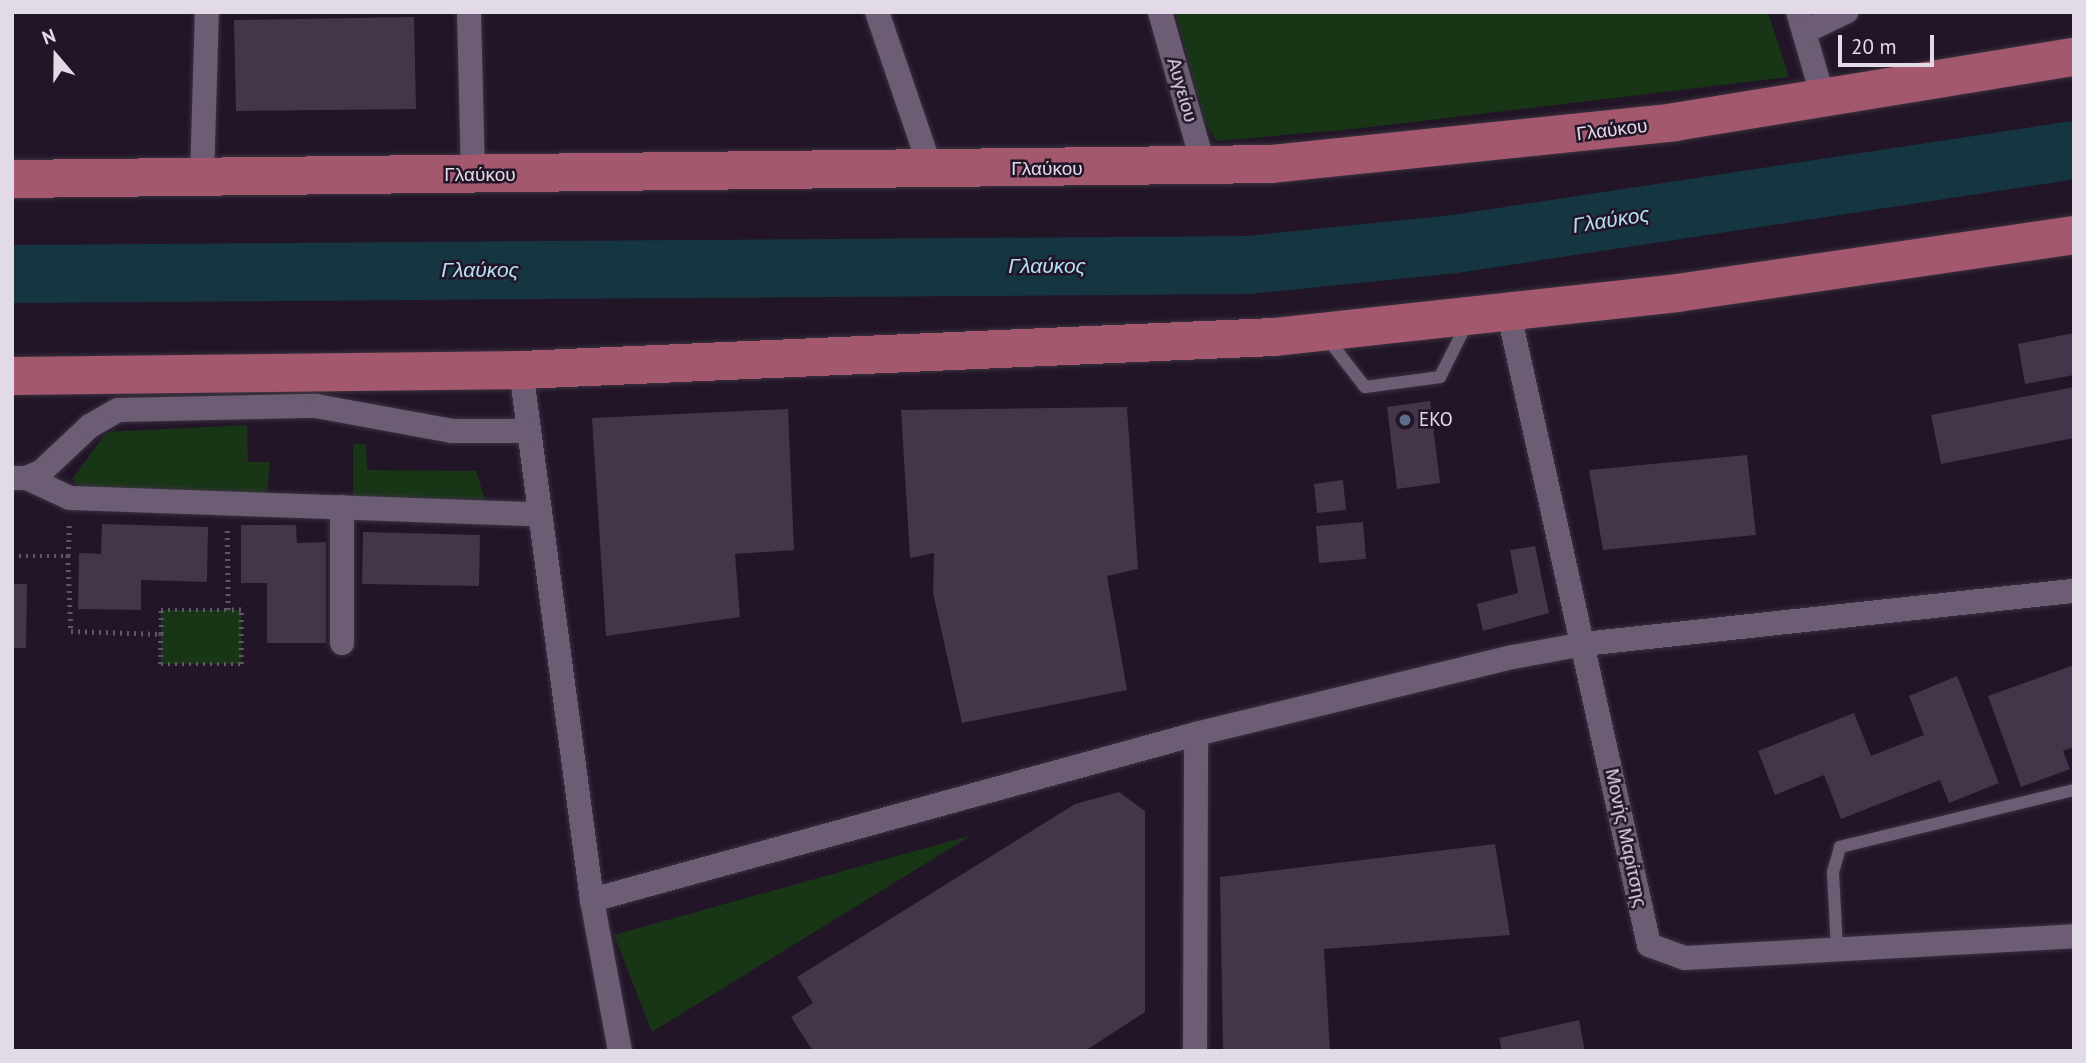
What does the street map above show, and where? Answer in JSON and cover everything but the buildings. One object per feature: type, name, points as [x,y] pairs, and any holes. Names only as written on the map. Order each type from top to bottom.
[{"type":"main road","name":"Γλαύκου","points":[[12,179],[1204,168],[1402,153],[1824,101],[2074,57]]},
{"type":"main road","points":[[12,376],[521,370],[1120,346],[1323,332],[1509,314],[1914,261],[2074,235]]},
{"type":"street","points":[[202,177],[207,12]]},
{"type":"street","points":[[469,12],[473,174]]},
{"type":"street","points":[[877,12],[931,170]]},
{"type":"street","name":"Αυγείου","points":[[1160,12],[1204,168]]},
{"type":"street","points":[[1824,101],[1801,22],[1846,12]]},
{"type":"street","name":"Μονής Μαρίτσης","points":[[1509,314],[1584,644],[1648,944],[1685,958],[2074,936]]},
{"type":"street","points":[[521,370],[526,431],[592,900],[620,1051]]},
{"type":"street","points":[[20,478],[64,455],[100,418],[118,410],[316,406],[452,432],[526,431]]},
{"type":"street","points":[[20,478],[70,498],[538,514]]},
{"type":"street","points":[[342,507],[342,643]]},
{"type":"street","points":[[592,900],[1196,734],[1584,644],[2074,591]]},
{"type":"street","points":[[1195,1051],[1196,734]]},
{"type":"lane","points":[[1323,332],[1364,387],[1440,377],[1470,318]]},
{"type":"lane","points":[[1838,949],[1833,872],[1840,847],[2074,790]]},
{"type":"path","points":[[227,503],[228,610]]},
{"type":"path","points":[[12,556],[68,556],[71,631],[161,634]]},
{"type":"path","points":[[161,610],[241,610],[241,664],[161,664],[161,634],[161,610]]},
{"type":"green space","points":[[1175,12],[1768,12],[1789,77],[1354,129],[1216,141],[1205,121]]},
{"type":"green space","points":[[247,425],[248,462],[270,462],[267,494],[80,488],[72,479],[107,432]]},
{"type":"green space","points":[[353,444],[366,444],[367,470],[476,471],[485,499],[353,499]]},
{"type":"green space","points":[[161,610],[241,610],[241,664],[161,664]]},
{"type":"green space","points":[[972,835],[652,1032],[614,935]]},
{"type":"waterway","name":"Γλαύκος","points":[[12,274],[1248,265],[1454,244],[2074,150]]},
{"type":"place","name":"EKO","points":[[1405,420]]}]
